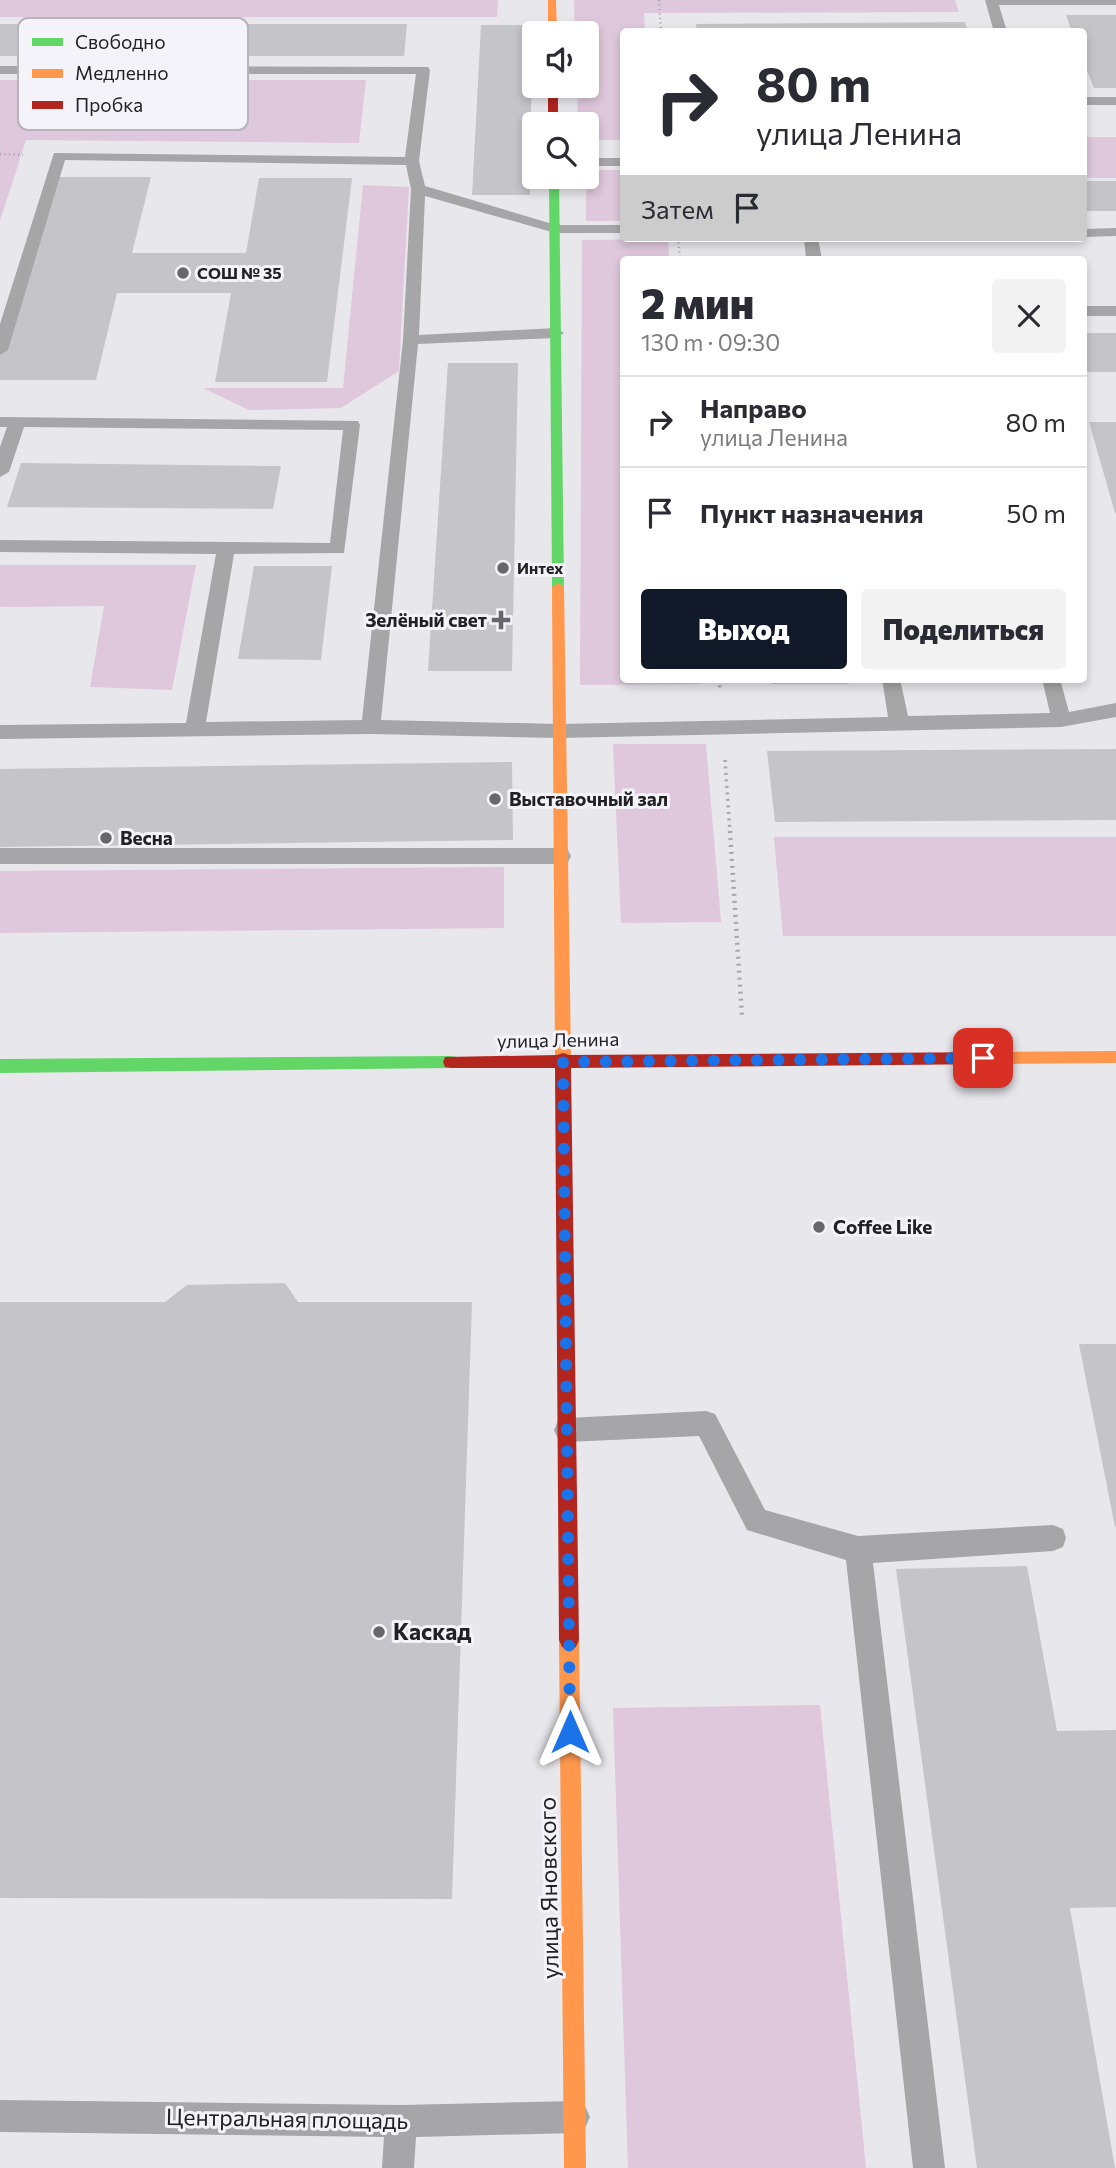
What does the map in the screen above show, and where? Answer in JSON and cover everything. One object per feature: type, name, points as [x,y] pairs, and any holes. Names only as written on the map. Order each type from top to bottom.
[{"type":"main road","points":[[552,0],[553,21]]},
{"type":"main road","name":"улица Яновского","points":[[554,189],[575,2168]]},
{"type":"main road","name":"улица Ленина","points":[[0,1066],[1116,1057]]},
{"type":"lane","points":[[1000,28],[991,1],[1116,1]]},
{"type":"lane","points":[[0,70],[18,70]]},
{"type":"lane","points":[[248,70],[423,70],[412,161],[418,189],[411,340],[371,727]]},
{"type":"lane","points":[[1087,101],[1116,101]]},
{"type":"lane","points":[[0,350],[59,156],[412,161]]},
{"type":"lane","points":[[599,162],[620,162]]},
{"type":"lane","points":[[418,189],[555,229],[620,229]]},
{"type":"lane","points":[[1087,233],[1116,232]]},
{"type":"lane","points":[[1087,312],[1116,311]]},
{"type":"lane","points":[[411,340],[556,333]]},
{"type":"lane","points":[[0,472],[9,422],[352,425],[338,548],[0,546]]},
{"type":"lane","points":[[195,729],[226,548]]},
{"type":"lane","points":[[892,683],[899,722]]},
{"type":"lane","points":[[1052,683],[1061,720]]},
{"type":"lane","points":[[0,732],[371,727],[560,731],[1061,720],[1116,710]]},
{"type":"lane","points":[[0,856],[561,856]]},
{"type":"lane","points":[[567,1430],[706,1423],[756,1521],[858,1550],[1053,1538]]},
{"type":"lane","points":[[858,1550],[929,2168]]},
{"type":"lane","name":"Центральная площадь","points":[[0,2116],[401,2121],[574,2117]]},
{"type":"lane","points":[[398,2168],[401,2121]]},
{"type":"path","points":[[659,0],[662,28]]},
{"type":"path","points":[[719,683],[745,1060]]},
{"type":"shaded area","points":[[0,0],[498,0],[497,17],[0,17]]},
{"type":"shaded area","points":[[574,0],[955,0],[959,12],[644,13],[645,28],[620,28],[620,140],[599,140],[599,112],[578,112],[577,98],[599,98],[599,21],[575,21]]},
{"type":"shaded area","points":[[0,80],[18,80],[18,130],[248,130],[248,80],[366,80],[359,143],[26,140],[0,221]]},
{"type":"shaded area","points":[[1087,137],[1116,137],[1116,178],[1087,178]]},
{"type":"shaded area","points":[[599,170],[620,170],[620,221],[586,221],[586,189],[599,189]]},
{"type":"shaded area","points":[[363,185],[409,187],[399,371],[341,408],[249,410],[203,388],[343,388]]},
{"type":"shaded area","points":[[582,240],[668,242],[669,256],[620,256],[620,683],[700,684],[580,685]]},
{"type":"shaded area","points":[[0,565],[196,565],[172,690],[90,687],[104,606],[0,607]]},
{"type":"shaded area","points":[[613,744],[706,744],[721,922],[621,923]]},
{"type":"shaded area","points":[[774,837],[1116,837],[1116,936],[783,936]]},
{"type":"shaded area","points":[[504,867],[504,928],[0,933],[0,871]]},
{"type":"shaded area","points":[[820,1705],[866,2168],[628,2168],[613,1708]]},
{"type":"building","points":[[1066,15],[1116,15],[1116,88],[1094,88],[1087,70],[1087,28],[1071,28]]},
{"type":"building","points":[[965,22],[967,28],[696,28],[696,24]]},
{"type":"building","points":[[0,24],[18,24],[18,56],[0,56]]},
{"type":"building","points":[[248,24],[407,24],[404,56],[248,56]]},
{"type":"building","points":[[481,25],[522,25],[522,98],[531,98],[531,112],[522,112],[522,189],[530,189],[530,195],[472,195]]},
{"type":"building","name":"СОШ № 35","points":[[56,177],[151,177],[132,253],[246,253],[259,178],[352,178],[327,382],[215,382],[231,293],[117,293],[96,380],[0,380],[0,356]]},
{"type":"building","points":[[1087,181],[1116,181],[1116,211],[1087,211]]},
{"type":"building","points":[[1087,333],[1116,333],[1116,372],[1087,372]]},
{"type":"building","points":[[448,363],[518,363],[512,671],[428,671]]},
{"type":"building","points":[[1089,422],[1116,422],[1116,513],[1115,513]]},
{"type":"building","points":[[21,463],[281,466],[273,509],[7,507]]},
{"type":"building","points":[[254,566],[332,566],[321,660],[238,659]]},
{"type":"building","points":[[849,683],[849,684],[772,684]]},
{"type":"building","points":[[1116,749],[1116,820],[775,822],[767,751]]},
{"type":"building","points":[[512,762],[513,840],[0,847],[0,769]]},
{"type":"building","name":"Каскад","points":[[285,1283],[298,1302],[472,1302],[452,1899],[0,1898],[0,1302],[165,1302],[187,1285]]},
{"type":"building","points":[[1079,1344],[1116,1344],[1116,1527],[1115,1527]]},
{"type":"building","points":[[1027,1566],[1057,1731],[1116,1730],[1116,1907],[1070,1908],[1115,2168],[977,2168],[896,1569]]},
{"type":"traffic: fast","points":[[554,189],[558,587]]},
{"type":"traffic: fast","points":[[0,1066],[451,1062]]},
{"type":"traffic: slow","points":[[552,0],[553,21]]},
{"type":"traffic: slow","points":[[558,587],[563,1059]]},
{"type":"traffic: slow","points":[[998,1058],[1116,1057]]},
{"type":"traffic: slow","points":[[569,1640],[575,2168]]},
{"type":"traffic: jam","points":[[553,98],[553,112]]},
{"type":"traffic: jam","points":[[451,1062],[998,1058]]},
{"type":"traffic: jam","points":[[563,1059],[569,1640]]},
{"type":"place","name":"СОШ № 35","points":[[183,273]]},
{"type":"place","name":"Интех","points":[[503,568]]},
{"type":"place","name":"Зелёный свет","points":[[501,620]]},
{"type":"place","name":"Выставочный зал","points":[[495,799]]},
{"type":"place","name":"Весна","points":[[106,838]]},
{"type":"place","name":"Coffee Like","points":[[819,1227]]},
{"type":"place","name":"Каскад","points":[[379,1632]]},
{"type":"route","points":[[570,1732],[563,1062],[983,1058]]}]
